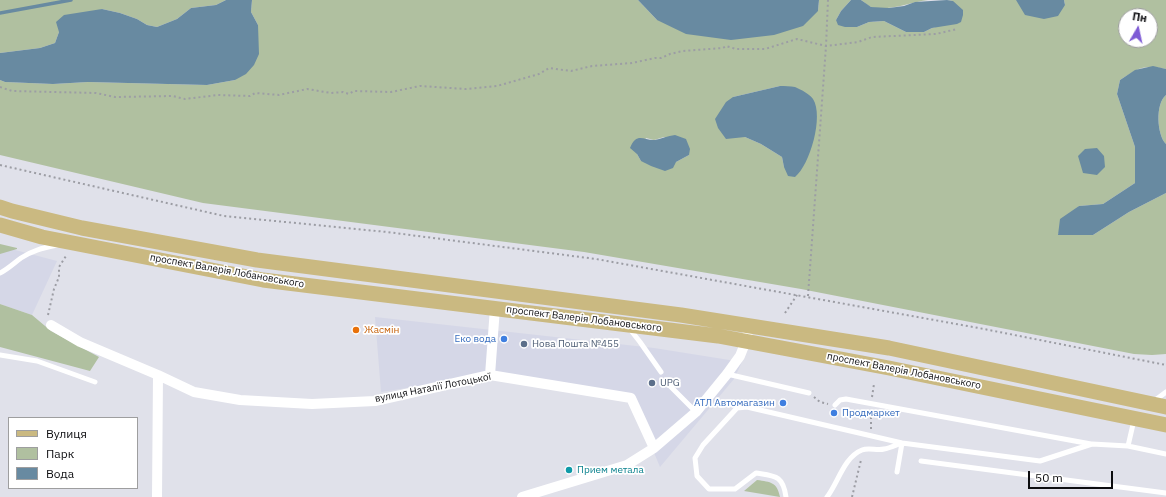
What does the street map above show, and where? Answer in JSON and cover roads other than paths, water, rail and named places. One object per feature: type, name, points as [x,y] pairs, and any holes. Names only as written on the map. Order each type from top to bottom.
[{"type":"main road","name":"проспект Валерія Лобановського","points":[[0,207],[82,228],[257,260],[681,315],[889,348],[1166,407]]},
{"type":"main road","name":"проспект Валерія Лобановського","points":[[0,225],[42,237],[67,249],[263,280],[718,336],[889,368],[1166,425]]},
{"type":"street","points":[[490,375],[495,308]]},
{"type":"street","name":"вулиця Наталії Лотоцької","points":[[51,325],[80,342],[194,392],[240,400],[312,404],[375,401],[490,375],[631,398],[654,448]]},
{"type":"street","points":[[522,497],[627,465],[654,448],[696,412],[727,374],[740,356],[746,341],[749,326]]},
{"type":"street","points":[[157,497],[158,375]]},
{"type":"lane","points":[[0,273],[19,259],[35,250],[67,249]]},
{"type":"lane","points":[[626,325],[661,372]]},
{"type":"lane","points":[[0,355],[37,360],[95,382]]},
{"type":"lane","points":[[727,374],[809,393]]},
{"type":"lane","points":[[668,384],[696,412]]},
{"type":"lane","points":[[1151,404],[1166,392]]},
{"type":"lane","points":[[835,405],[840,400],[846,399],[1092,444],[1128,446],[1166,454]]},
{"type":"lane","points":[[786,497],[784,485],[775,476],[756,473],[735,489],[709,489],[697,476],[694,458],[703,445],[737,408],[747,406],[902,443],[1040,461],[1092,444]]},
{"type":"lane","points":[[1128,446],[1134,418]]},
{"type":"lane","points":[[827,497],[846,465],[855,454],[863,449],[883,450],[902,443]]},
{"type":"lane","points":[[897,472],[902,443]]},
{"type":"lane","points":[[920,461],[1166,493]]},
{"type":"water","points":[[226,0],[252,0],[251,12],[258,25],[259,54],[254,65],[246,74],[235,80],[207,85],[88,82],[53,84],[5,82],[0,80],[0,53],[40,48],[55,43],[59,32],[56,22],[64,15],[102,9],[120,13],[137,19],[147,25],[157,27],[177,19],[191,8],[216,5]]},
{"type":"water","points":[[638,0],[819,0],[818,11],[803,26],[774,35],[731,40],[686,34],[657,20]]},
{"type":"water","points":[[851,0],[861,0],[871,7],[889,8],[904,6],[915,2],[947,0],[953,1],[963,10],[963,15],[961,22],[957,24],[932,28],[924,32],[906,32],[884,21],[869,22],[857,27],[845,27],[838,25],[836,20],[841,11]]},
{"type":"water","points":[[1016,0],[1064,0],[1065,5],[1058,16],[1044,19],[1025,15]]},
{"type":"water","points":[[1153,66],[1166,69],[1166,95],[1162,99],[1160,105],[1158,120],[1163,140],[1166,144],[1166,193],[1129,212],[1093,235],[1058,235],[1060,219],[1079,206],[1103,204],[1135,183],[1135,147],[1117,94],[1120,80],[1135,70]]},
{"type":"water","points":[[780,86],[795,87],[808,94],[812,97],[816,107],[817,117],[814,140],[806,162],[801,171],[795,177],[788,176],[782,157],[761,144],[745,137],[726,139],[718,128],[715,119],[726,102],[733,97]]},
{"type":"water","points":[[675,135],[686,139],[690,149],[689,155],[676,162],[673,168],[665,171],[641,161],[637,154],[630,148],[638,138],[655,140]]},
{"type":"water","points":[[1097,148],[1104,156],[1105,167],[1097,175],[1083,173],[1078,156],[1085,149]]},
{"type":"waterway","points":[[0,13],[71,0]]},
{"type":"place","name":"Жасмін","points":[[356,330]]},
{"type":"place","name":"Еко вода","points":[[504,339]]},
{"type":"place","name":"Нова Пошта №455","points":[[524,344]]},
{"type":"place","name":"UPG","points":[[652,383]]},
{"type":"place","name":"АТЛ Автомагазин","points":[[783,403]]},
{"type":"place","name":"Продмаркет","points":[[834,413]]},
{"type":"place","name":"Прием метала","points":[[569,470]]}]
